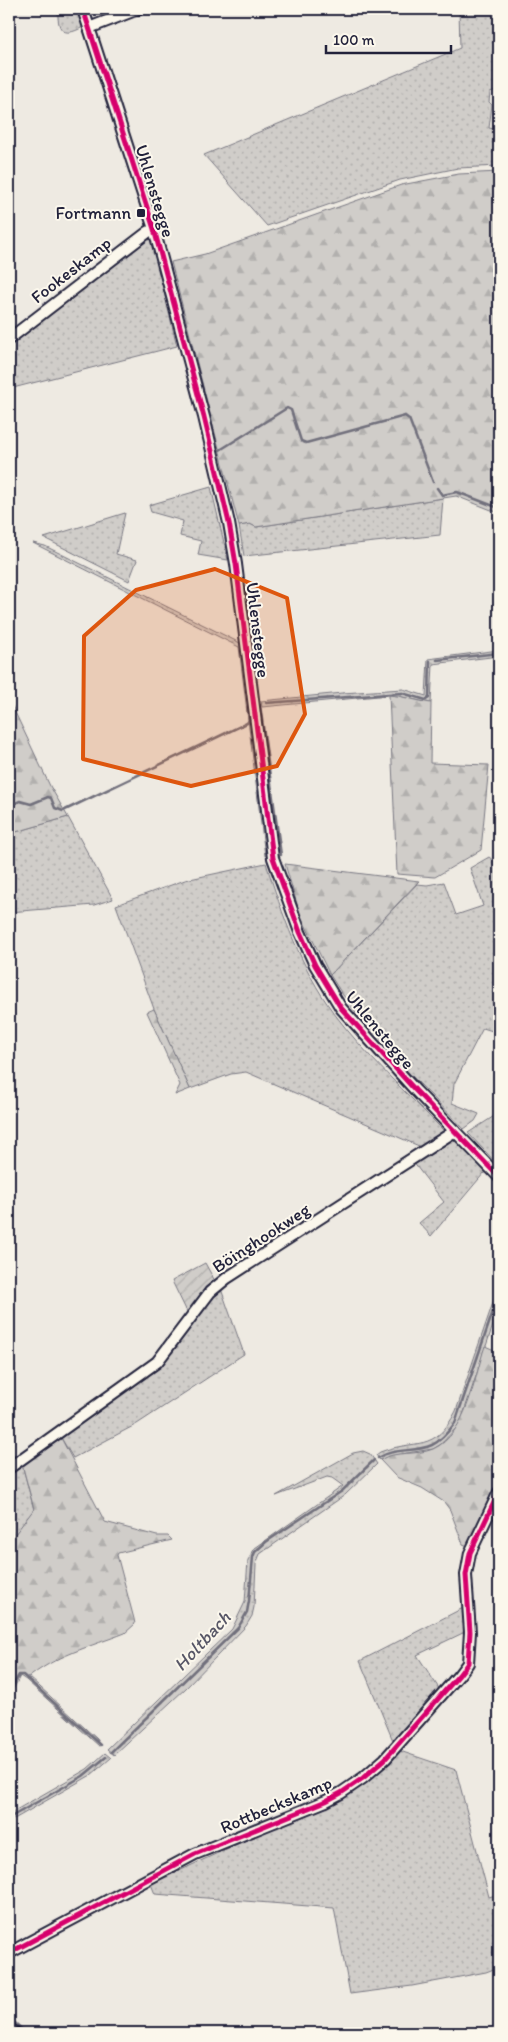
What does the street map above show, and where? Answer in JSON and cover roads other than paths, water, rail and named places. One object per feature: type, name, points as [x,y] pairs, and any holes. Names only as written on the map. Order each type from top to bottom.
[{"type":"street","name":"Uhlenstegge","points":[[83,9],[154,229],[229,523],[236,564],[273,858],[300,932],[315,965],[341,1008],[370,1042],[499,1177]]},
{"type":"street","points":[[90,28],[138,9]]},
{"type":"street","name":"Fookeskamp","points":[[9,339],[154,229]]},
{"type":"street","name":"Böinghookweg","points":[[9,1468],[157,1362],[210,1292],[227,1278],[455,1131]]},
{"type":"street","name":"Rottbeckskamp","points":[[9,1953],[195,1854],[334,1797],[363,1778],[385,1759],[468,1663],[470,1632],[466,1576],[470,1553],[499,1492]]},
{"type":"street","points":[[9,2028],[15,2033]]},
{"type":"waterway","points":[[220,450],[287,408],[291,410],[301,441],[306,443],[405,416],[409,419],[433,482]]},
{"type":"waterway","points":[[437,488],[442,495],[457,492],[499,508]]},
{"type":"waterway","points":[[437,660],[499,653]]},
{"type":"waterway","points":[[266,703],[402,693],[426,700],[429,698],[430,661]]},
{"type":"waterway","points":[[260,705],[281,855]]},
{"type":"waterway","points":[[9,806],[20,801],[31,804],[48,797],[51,798],[55,808],[63,811],[247,723],[249,720],[247,707]]},
{"type":"waterway","name":"Holtbach","points":[[378,1458],[391,1452],[418,1449],[432,1445],[442,1438],[455,1423],[499,1294]]},
{"type":"waterway","name":"Holtbach","points":[[111,1752],[238,1628],[247,1612],[255,1552],[266,1542],[342,1491],[374,1460]]},
{"type":"waterway","points":[[9,1692],[19,1675],[23,1675],[101,1745]]},
{"type":"waterway","name":"Holtbach","points":[[9,1818],[83,1776],[106,1757]]},
{"type":"waterway","points":[[9,2021],[15,2023],[26,2033]]},
{"type":"place","name":"Fortmann","points":[[141,213]]}]
